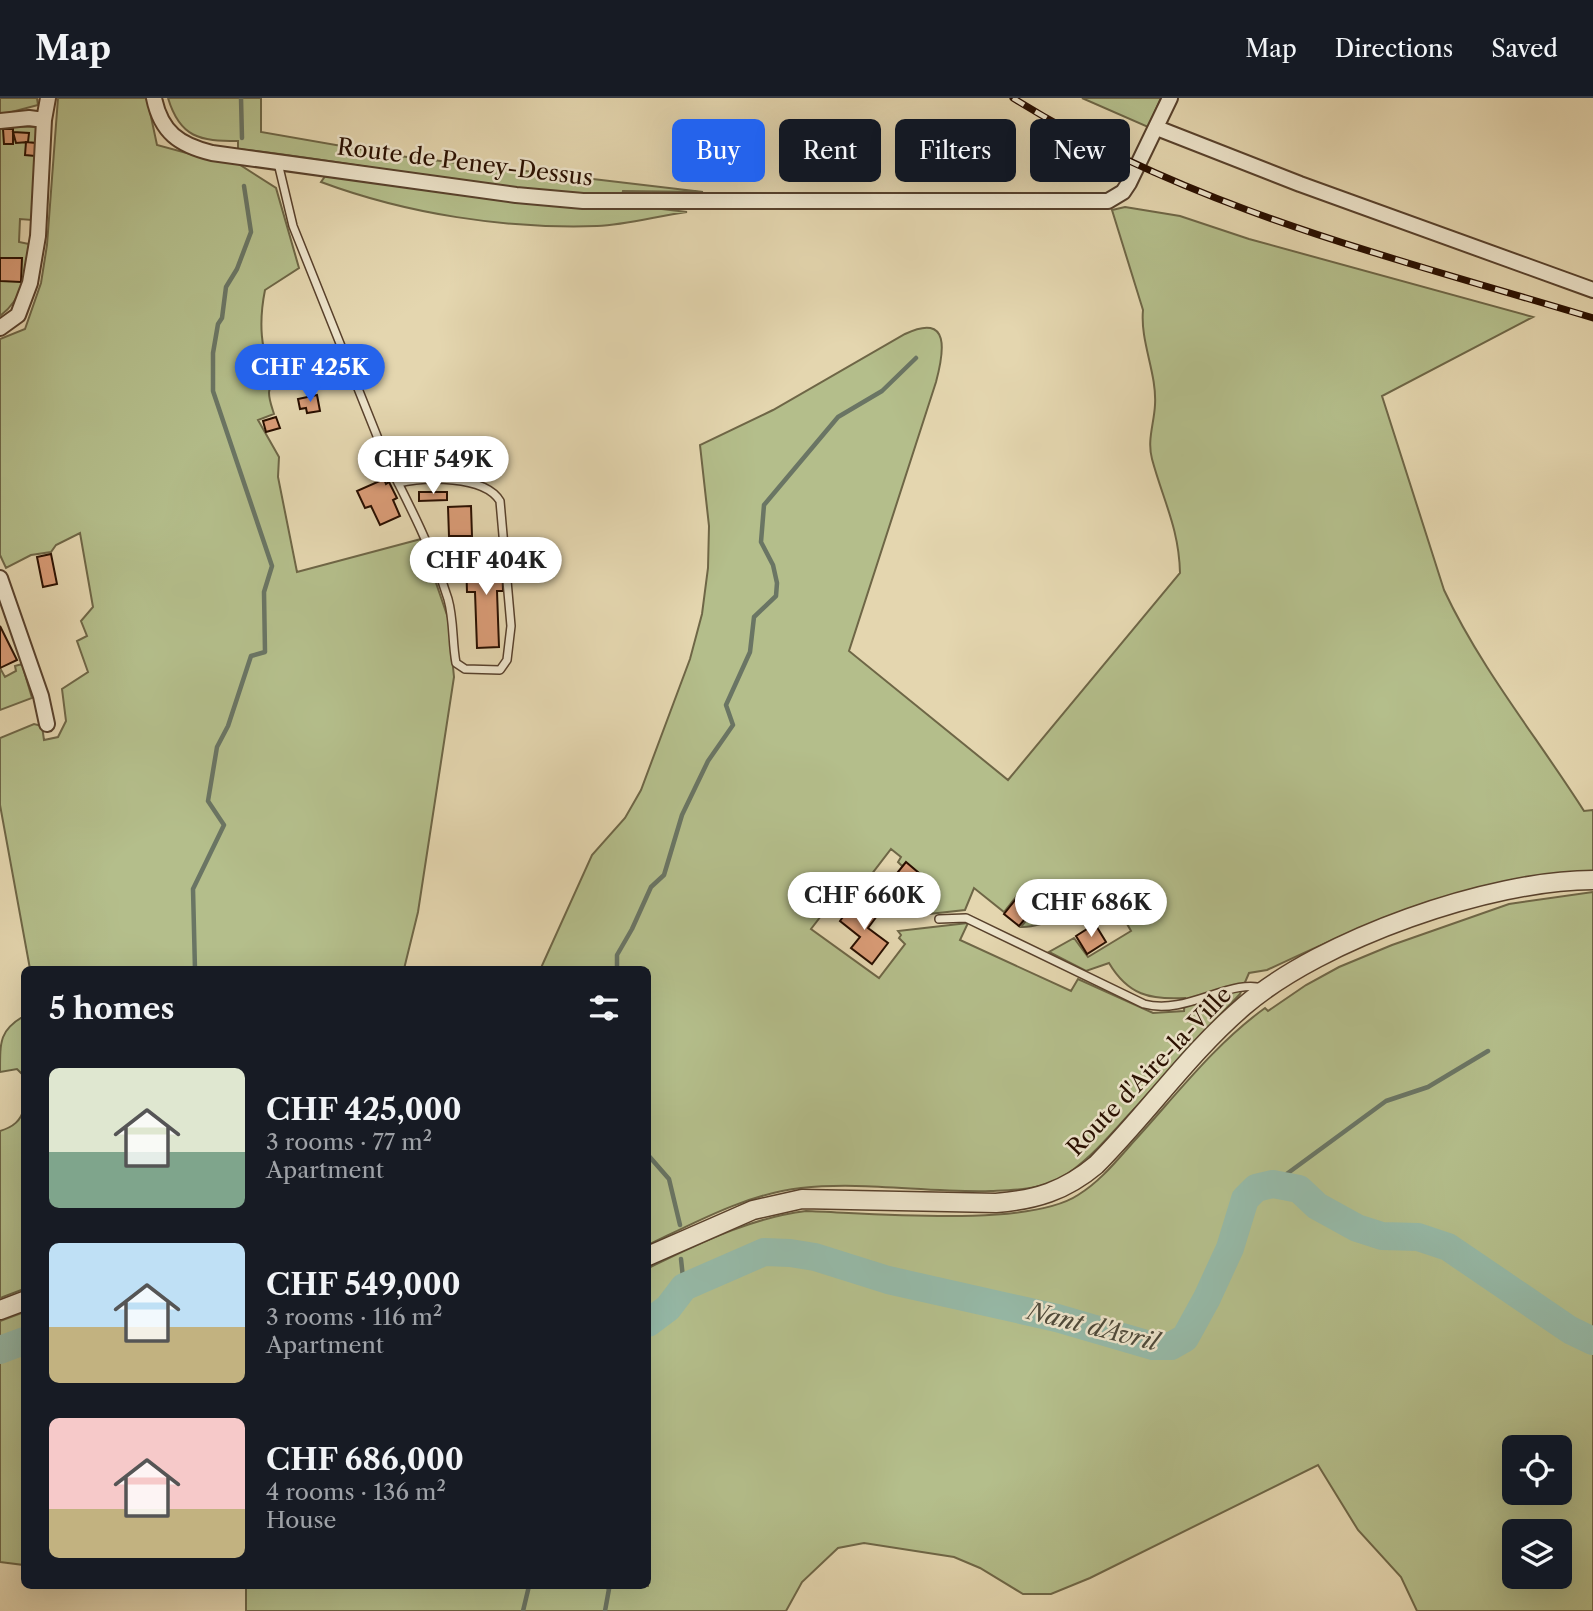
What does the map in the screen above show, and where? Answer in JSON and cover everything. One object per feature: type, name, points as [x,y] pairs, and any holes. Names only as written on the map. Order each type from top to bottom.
[{"type":"street","points":[[0,328],[18,316],[30,283],[38,236],[44,120],[48,98]]},
{"type":"street","name":"Route de Peney-Dessus","points":[[154,98],[165,128],[186,145],[212,153],[516,195],[583,201],[1108,201],[1123,192],[1157,128]]},
{"type":"street","points":[[1170,98],[1157,128],[1300,184],[1593,290]]},
{"type":"street","points":[[0,121],[29,118],[44,120]]},
{"type":"street","points":[[0,578],[41,695],[47,724]]},
{"type":"street","name":"Route d'Aire-la-Ville","points":[[651,1255],[752,1210],[802,1199],[996,1203],[1023,1201],[1050,1194],[1072,1183],[1096,1165],[1220,1030],[1266,989],[1290,973],[1356,941],[1444,908],[1525,887],[1593,880]]},
{"type":"street","points":[[0,1310],[21,1302]]},
{"type":"lane","points":[[278,163],[293,226],[398,482],[418,521],[448,600],[456,663],[465,669],[499,670],[507,660],[511,626],[500,502],[493,492],[460,482],[422,478],[398,482]]},
{"type":"lane","points":[[939,919],[967,918],[1144,1004],[1156,1007],[1182,1005],[1253,984],[1266,989]]},
{"type":"green space","points":[[0,98],[37,98],[38,105],[0,115]]},
{"type":"green space","points":[[58,98],[147,98],[157,145],[216,161],[237,163],[276,188],[299,268],[265,290],[262,336],[267,358],[279,376],[270,389],[269,398],[274,414],[258,420],[279,457],[278,477],[297,572],[421,539],[448,618],[454,677],[418,912],[405,966],[29,966],[0,805],[0,738],[34,724],[42,726],[44,740],[58,737],[66,721],[62,689],[88,672],[77,641],[87,636],[81,621],[93,607],[80,533],[56,545],[51,552],[31,555],[6,568],[0,555],[0,339],[25,329],[41,283],[47,245]]},
{"type":"green space","points":[[168,98],[261,98],[261,132],[399,156],[703,192],[623,191],[622,196],[574,194],[478,184],[238,149],[238,141],[202,138],[185,129]]},
{"type":"green space","points":[[1082,98],[1161,98],[1148,127]]},
{"type":"green space","points":[[0,126],[37,127],[32,220],[20,219],[19,242],[29,244],[25,274],[19,293],[0,316],[0,281],[21,258],[0,258]]},
{"type":"green space","points":[[326,175],[687,212],[597,226],[492,222],[387,203],[321,182]]},
{"type":"green space","points":[[1125,207],[1180,216],[1249,239],[1533,317],[1382,396],[1444,590],[1492,675],[1584,811],[1593,810],[1593,871],[1505,882],[1464,892],[1386,918],[1267,970],[1249,973],[1240,994],[1109,1136],[1080,1164],[1051,1183],[1026,1189],[991,1191],[825,1186],[781,1191],[703,1218],[651,1244],[651,966],[542,966],[592,855],[625,818],[641,790],[690,659],[702,614],[708,568],[709,526],[700,445],[773,410],[905,334],[930,328],[937,332],[942,348],[936,382],[849,651],[1008,780],[1180,573],[1174,528],[1151,452],[1155,393],[1144,334],[1143,310],[1112,210]],"holes":[[[891,849],[901,857],[898,862],[902,866],[906,863],[926,879],[900,916],[902,917],[965,910],[974,888],[1004,912],[1016,897],[1033,912],[1021,927],[1031,926],[1066,914],[1108,890],[1131,931],[1088,957],[1074,938],[1049,952],[1086,971],[1109,963],[1132,989],[1161,998],[1185,998],[1184,1011],[1153,1013],[1078,979],[1071,991],[960,940],[968,923],[898,931],[901,935],[899,938],[905,944],[879,978],[811,929],[845,885],[877,911],[891,890],[884,884],[879,889],[868,879]]]},
{"type":"green space","points":[[22,664],[32,698],[0,710],[0,668],[5,677],[16,671],[15,666]]},
{"type":"green space","points":[[1593,892],[1593,1611],[1417,1611],[1401,1577],[1358,1530],[1318,1465],[1090,1578],[1051,1594],[1023,1594],[980,1568],[954,1557],[864,1543],[838,1548],[802,1582],[786,1611],[246,1611],[246,1589],[651,1589],[651,1267],[705,1241],[785,1214],[806,1211],[907,1216],[987,1215],[1023,1212],[1055,1205],[1078,1195],[1116,1162],[1213,1053],[1247,1022],[1265,1008],[1268,1011],[1339,967],[1392,945],[1509,904]]},
{"type":"green space","points":[[21,1018],[21,1073],[17,1069],[0,1072],[3,1037]]},
{"type":"green space","points":[[21,1117],[21,1290],[0,1298],[0,1131],[16,1123]]},
{"type":"green space","points":[[21,1313],[21,1565],[0,1562],[0,1321]]},
{"type":"building","points":[[3,129],[13,129],[13,144],[4,144]]},
{"type":"building","points":[[13,132],[29,133],[28,142],[16,143]]},
{"type":"building","points":[[26,142],[36,143],[35,156],[25,155]]},
{"type":"building","points":[[0,258],[22,258],[21,282],[0,281]]},
{"type":"building","points":[[317,395],[320,411],[307,413],[306,408],[300,409],[298,399]]},
{"type":"building","points":[[276,417],[280,428],[266,432],[263,421]]},
{"type":"building","points":[[384,479],[386,484],[389,482],[397,498],[393,500],[400,516],[380,525],[371,506],[365,508],[357,491]]},
{"type":"building","points":[[419,492],[447,492],[447,500],[419,501]]},
{"type":"building","points":[[471,506],[472,536],[449,536],[448,507]]},
{"type":"building","points":[[51,554],[57,584],[43,587],[37,557]]},
{"type":"building","points":[[502,556],[503,591],[497,591],[499,647],[477,648],[475,592],[467,592],[466,557]]},
{"type":"building","points":[[0,626],[17,660],[0,668]]},
{"type":"building","points":[[906,862],[926,879],[910,900],[889,883]]},
{"type":"building","points":[[856,899],[877,916],[868,928],[888,943],[872,964],[851,948],[860,937],[840,921]]},
{"type":"building","points":[[1016,899],[1031,912],[1019,926],[1004,914]]},
{"type":"building","points":[[1095,924],[1106,942],[1087,954],[1076,936]]},
{"type":"waterway","points":[[241,98],[242,138]]},
{"type":"waterway","points":[[195,966],[193,889],[224,825],[208,801],[217,747],[228,726],[251,656],[265,652],[264,592],[272,566],[213,391],[213,353],[226,287],[237,269],[251,232],[244,186]]},
{"type":"waterway","points":[[617,966],[617,955],[651,887],[664,875],[682,815],[708,761],[733,725],[726,705],[750,652],[754,617],[776,596],[777,583],[773,565],[761,542],[764,505],[838,417],[882,391],[916,358]]},
{"type":"waterway","points":[[1273,1184],[1386,1101],[1428,1087],[1488,1051]]},
{"type":"waterway","points":[[651,1158],[669,1179],[680,1225]]},
{"type":"waterway","name":"Nant d'Avril","points":[[651,1321],[668,1308],[684,1287],[764,1252],[790,1253],[815,1257],[888,1280],[1057,1318],[1153,1346],[1171,1346],[1185,1338],[1207,1298],[1230,1248],[1245,1199],[1256,1188],[1273,1184],[1299,1189],[1317,1206],[1357,1228],[1382,1236],[1418,1237],[1448,1247],[1570,1330],[1593,1341]]},
{"type":"waterway","points":[[681,1259],[684,1287]]},
{"type":"waterway","name":"Nant d'Avril","points":[[0,1350],[21,1342]]},
{"type":"waterway","points":[[523,1611],[528,1589]]},
{"type":"waterway","points":[[605,1611],[609,1589]]},
{"type":"railway","points":[[1013,98],[1081,137],[1222,201],[1370,251],[1593,318]]}]
